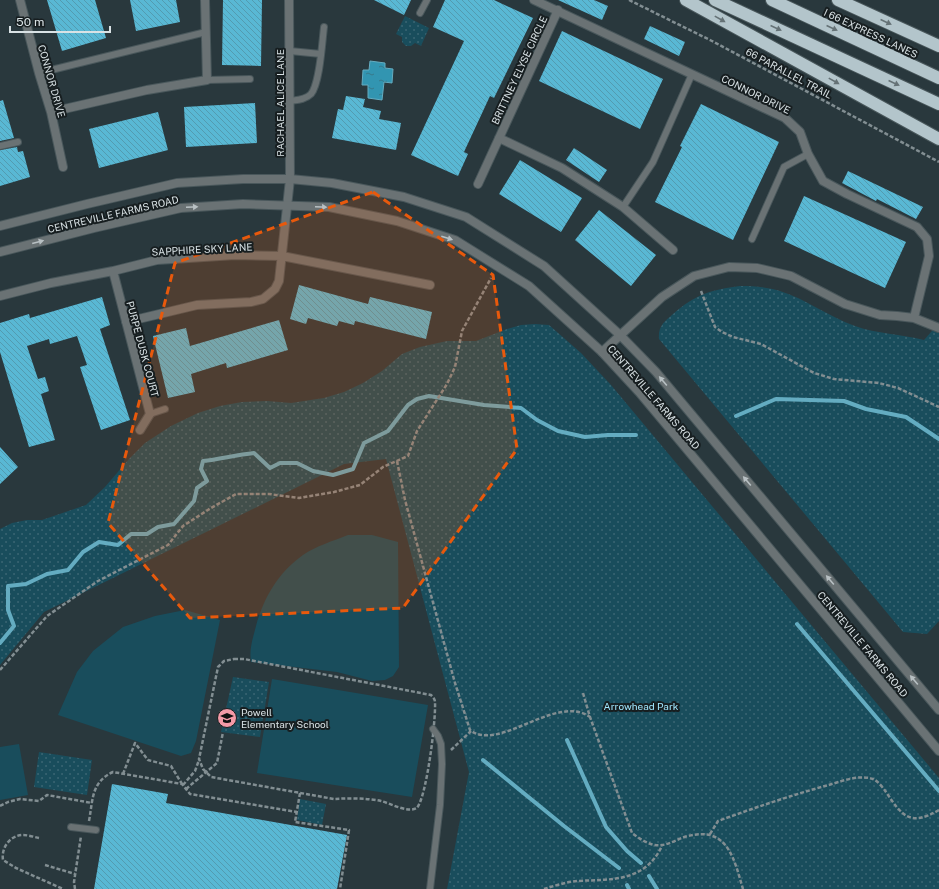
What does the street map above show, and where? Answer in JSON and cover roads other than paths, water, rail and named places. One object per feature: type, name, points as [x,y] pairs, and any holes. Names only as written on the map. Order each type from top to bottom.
[{"type":"highway","points":[[686,0],[939,139]]},
{"type":"highway","points":[[715,0],[939,104]]},
{"type":"highway","name":"I 66 EXPRESS LANES","points":[[772,0],[939,78]]},
{"type":"highway","points":[[838,0],[939,46]]},
{"type":"street","name":"CONNOR DRIVE","points":[[20,0],[51,112],[63,167]]},
{"type":"street","points":[[51,112],[147,90],[207,80],[205,0]]},
{"type":"street","name":"RACHAEL ALICE LANE","points":[[126,322],[197,305],[251,302],[263,299],[275,290],[279,281],[290,179],[290,51],[288,0]]},
{"type":"street","name":"CONNOR DRIVE","points":[[534,0],[785,118],[800,132],[808,154],[823,181],[917,227],[927,239],[929,256],[914,318]]},
{"type":"street","name":"BRITTNEY ELYSE CIRCLE","points":[[478,184],[516,98],[558,10]]},
{"type":"street","name":"BRITTNEY ELYSE CIRCLE","points":[[499,138],[562,168],[623,207],[674,250]]},
{"type":"street","name":"CENTREVILLE FARMS ROAD","points":[[0,226],[177,183],[243,179],[290,179],[332,182],[404,197],[466,217],[544,266],[620,335],[656,372],[939,710]]},
{"type":"street","name":"CENTREVILLE FARMS ROAD","points":[[0,252],[181,208],[243,204],[329,207],[390,220],[455,240],[529,286],[602,352],[639,392],[939,751]]},
{"type":"street","name":"SAPPHIRE SKY LANE","points":[[0,296],[51,283],[113,271],[157,260],[235,255],[282,256],[430,285]]},
{"type":"street","points":[[602,352],[662,297],[694,276],[728,267],[757,268],[791,276],[845,304],[880,315],[914,318],[939,328]]},
{"type":"street","name":"PURPE DUSK COURT","points":[[113,271],[150,414]]},
{"type":"street","points":[[140,430],[150,414]]},
{"type":"lane","points":[[420,13],[427,0]]},
{"type":"lane","points":[[290,101],[303,99],[310,95],[316,84],[324,27]]},
{"type":"lane","points":[[39,73],[206,32]]},
{"type":"lane","points":[[290,51],[320,54]]},
{"type":"lane","points":[[623,207],[653,162],[692,74]]},
{"type":"lane","points":[[207,80],[250,79]]},
{"type":"lane","points":[[0,146],[18,142]]},
{"type":"lane","points":[[752,239],[784,167],[808,154]]},
{"type":"lane","points":[[150,414],[166,409]]},
{"type":"lane","points":[[430,889],[440,805],[442,757],[441,744],[433,729]]},
{"type":"lane","points":[[71,827],[96,830]]},
{"type":"water","points":[[370,61],[385,63],[385,68],[393,69],[392,83],[384,82],[382,100],[368,98],[368,85],[362,85],[363,70],[369,70]]},
{"type":"waterway","points":[[0,643],[14,626],[8,610],[8,586],[26,584],[47,574],[68,570],[83,552],[99,542],[118,545],[131,534],[147,534],[158,527],[174,524],[194,501],[197,488],[207,481],[201,469],[203,461],[254,453],[270,468],[280,463],[297,463],[313,471],[333,475],[353,469],[364,443],[388,431],[408,405],[417,399],[429,396],[484,405],[521,408],[537,420],[558,431],[585,437],[636,435]]},
{"type":"waterway","points":[[736,416],[776,399],[844,401],[866,409],[906,417],[939,439]]},
{"type":"waterway","points":[[797,624],[939,791]]},
{"type":"waterway","points":[[567,740],[606,827],[627,851],[641,863]]},
{"type":"waterway","points":[[483,760],[564,826],[619,868]]},
{"type":"waterway","points":[[649,876],[657,889]]},
{"type":"waterway","points":[[627,885],[629,889]]},
{"type":"place","name":"Powell Elementary School","points":[[227,718]]},
{"type":"park label","name":"Arrowhead Park","points":[[641,706]]}]
